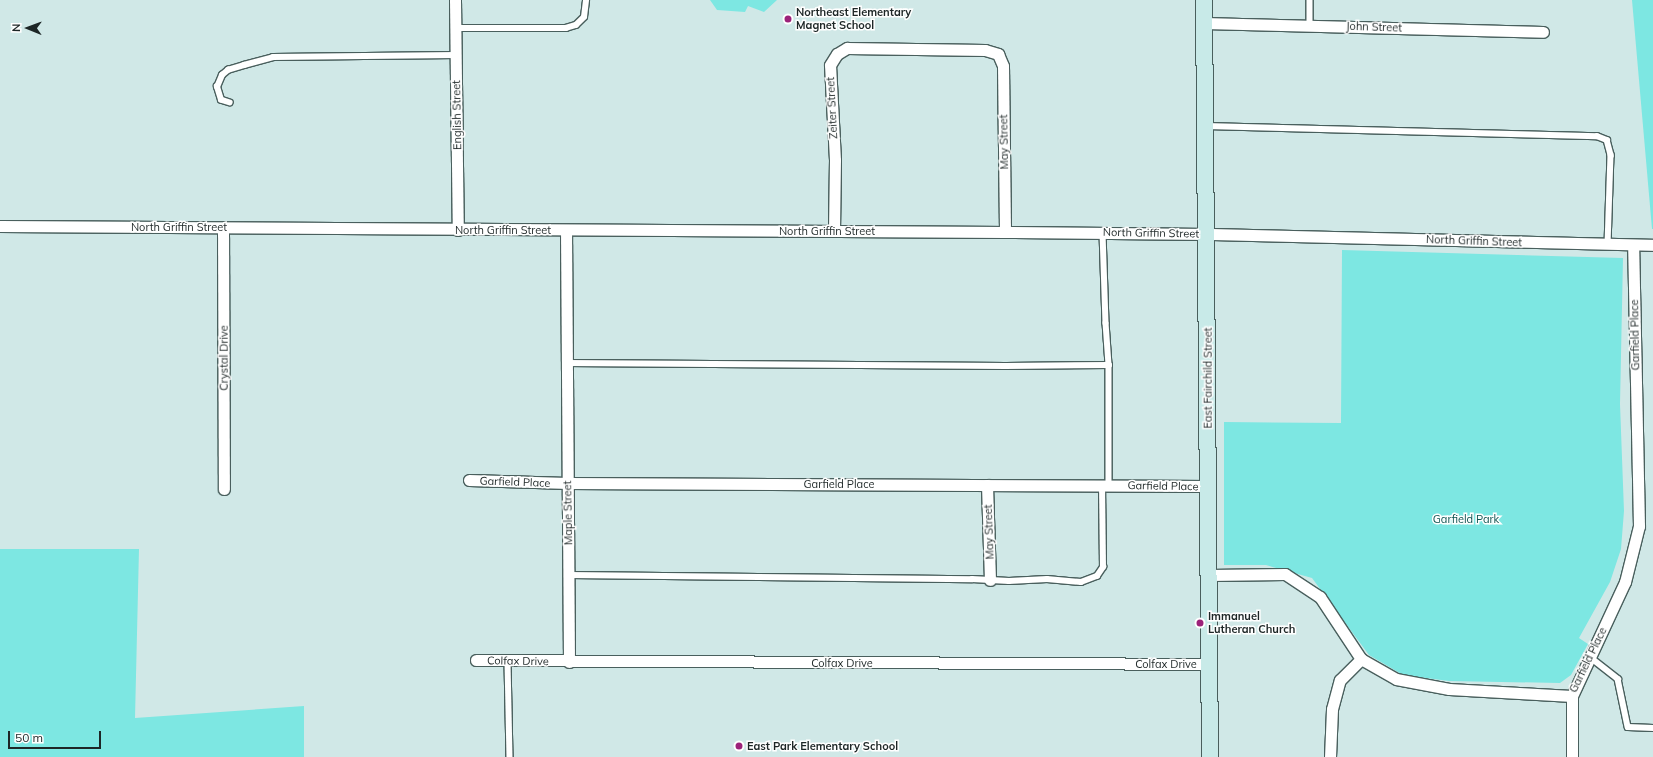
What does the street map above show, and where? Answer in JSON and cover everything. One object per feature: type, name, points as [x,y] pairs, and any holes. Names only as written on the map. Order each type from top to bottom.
[{"type":"street","name":"English Street","points":[[455,0],[458,230]]},
{"type":"street","name":"East Fairchild Street","points":[[1204,0],[1210,757]]},
{"type":"street","name":"John Street","points":[[1204,23],[1543,32]]},
{"type":"street","name":"Zeiter Street","points":[[834,231],[835,160],[830,65],[837,54],[847,48],[985,50],[998,54]]},
{"type":"street","name":"May Street","points":[[998,54],[1003,66],[1005,232]]},
{"type":"street","name":"North Griffin Street","points":[[0,226],[1207,234],[1633,246],[1653,245]]},
{"type":"street","name":"Crystal Drive","points":[[223,228],[224,489]]},
{"type":"street","name":"Maple Street","points":[[566,230],[569,662]]},
{"type":"street","name":"Garfield Place","points":[[1208,576],[1285,574],[1320,597],[1361,659],[1396,679],[1449,689],[1572,696],[1625,582],[1639,526],[1633,246]]},
{"type":"street","name":"Garfield Place","points":[[469,480],[568,483],[1208,486]]},
{"type":"street","name":"May Street","points":[[987,485],[990,580]]},
{"type":"street","points":[[1330,757],[1332,709],[1340,680],[1361,659]]},
{"type":"street","name":"Colfax Drive","points":[[476,660],[508,662],[1209,664]]},
{"type":"street","points":[[1572,696],[1572,757]]},
{"type":"lane","points":[[456,28],[566,28],[576,25],[584,17],[586,0]]},
{"type":"lane","points":[[1310,0],[1310,26]]},
{"type":"lane","points":[[230,102],[221,100],[217,87],[222,75],[228,70],[244,64],[273,57],[456,55]]},
{"type":"lane","points":[[1206,126],[1597,136],[1607,140],[1611,155],[1608,245]]},
{"type":"lane","points":[[569,575],[990,580],[1047,579],[1081,582],[1097,576],[1102,568],[1109,365],[1103,233]]},
{"type":"lane","points":[[566,363],[998,366],[1109,365]]},
{"type":"lane","points":[[1590,657],[1618,679],[1628,727],[1653,728]]},
{"type":"lane","points":[[508,662],[510,757]]},
{"type":"green space","points":[[710,0],[777,0],[764,12],[748,6],[745,12],[717,10]]},
{"type":"green space","points":[[1632,0],[1653,0],[1653,229],[1652,229]]},
{"type":"green space","name":"Garfield Park","points":[[1342,250],[1623,258],[1620,404],[1624,511],[1621,549],[1610,582],[1579,638],[1588,644],[1571,675],[1560,683],[1449,681],[1403,675],[1369,655],[1312,578],[1266,565],[1224,565],[1224,422],[1341,423]]},
{"type":"green space","points":[[0,549],[139,549],[135,718],[304,706],[304,757],[0,757]]},
{"type":"place","name":"Northeast Elementary Magnet School","points":[[788,19]]},
{"type":"place","name":"Immanuel Lutheran Church","points":[[1200,623]]},
{"type":"place","name":"East Park Elementary School","points":[[739,746]]}]
